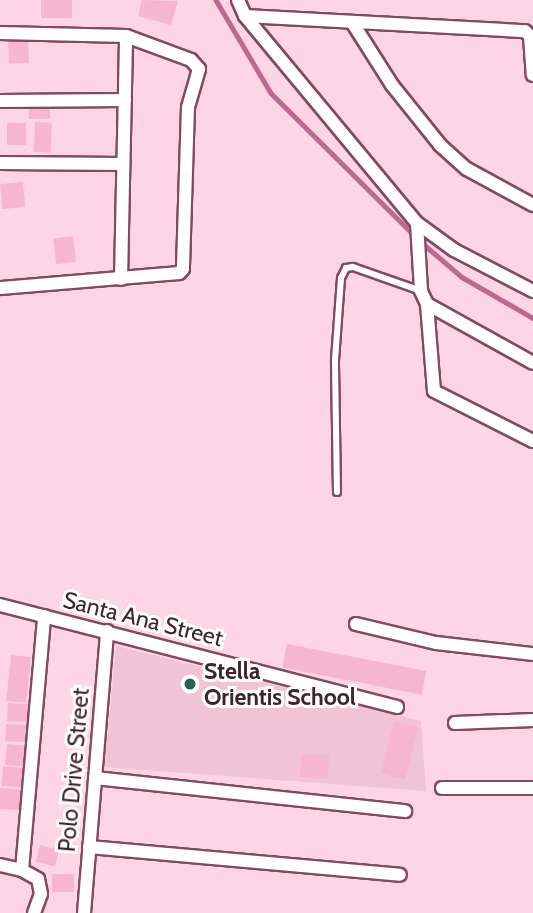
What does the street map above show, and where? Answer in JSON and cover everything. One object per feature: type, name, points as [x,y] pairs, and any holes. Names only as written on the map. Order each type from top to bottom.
[{"type":"street","points":[[238,0],[245,16],[417,227],[454,250],[533,291]]},
{"type":"street","points":[[245,16],[525,31],[530,36],[533,75]]},
{"type":"street","points":[[352,22],[393,85],[440,145],[467,169],[533,205]]},
{"type":"street","points":[[0,33],[126,36],[191,60],[199,69],[188,107],[183,269],[179,273],[0,288]]},
{"type":"street","points":[[121,279],[126,36]]},
{"type":"street","points":[[0,101],[125,100]]},
{"type":"street","points":[[0,163],[122,164]]},
{"type":"street","points":[[417,227],[421,291],[427,304],[434,391],[533,441]]},
{"type":"street","points":[[427,304],[533,363]]},
{"type":"street","name":"Santa Ana Street","points":[[0,605],[397,707]]},
{"type":"street","points":[[22,870],[44,616]]},
{"type":"street","points":[[356,624],[460,647],[533,654]]},
{"type":"street","name":"Polo Drive Street","points":[[83,913],[107,631]]},
{"type":"street","points":[[455,723],[533,720]]},
{"type":"street","points":[[95,778],[405,811]]},
{"type":"street","points":[[442,788],[533,788]]},
{"type":"street","points":[[89,847],[400,875]]},
{"type":"street","points":[[0,865],[22,870],[38,879],[41,894],[34,913]]},
{"type":"lane","points":[[337,492],[335,360],[341,278],[346,268],[353,267],[421,291]]},
{"type":"shaded area","name":"Stella Orientis School","points":[[116,646],[421,721],[426,791],[105,767]]},
{"type":"building","points":[[41,0],[72,0],[72,18],[41,18]]},
{"type":"building","points":[[142,0],[178,1],[171,25],[138,16]]},
{"type":"building","points":[[28,37],[29,63],[9,64],[8,38]]},
{"type":"building","points":[[29,103],[50,103],[50,119],[29,119]]},
{"type":"building","points":[[35,122],[52,123],[50,153],[33,152]]},
{"type":"building","points":[[7,123],[26,123],[26,145],[7,145]]},
{"type":"building","points":[[23,182],[25,207],[2,209],[0,184]]},
{"type":"building","points":[[73,236],[76,262],[56,264],[53,238]]},
{"type":"building","points":[[287,644],[426,671],[422,695],[282,668]]},
{"type":"building","points":[[11,655],[31,657],[26,703],[6,701]]},
{"type":"building","points":[[8,703],[29,704],[28,722],[7,721]]},
{"type":"building","points":[[394,721],[418,727],[405,779],[381,773]]},
{"type":"building","points":[[6,724],[28,725],[27,742],[5,741]]},
{"type":"building","points":[[7,744],[28,746],[26,767],[5,765]]},
{"type":"building","points":[[301,754],[329,755],[328,778],[300,777]]},
{"type":"building","points":[[3,766],[25,768],[23,788],[1,786]]},
{"type":"building","points":[[0,788],[22,789],[21,810],[0,809]]},
{"type":"building","points":[[40,845],[59,850],[55,867],[36,861]]},
{"type":"building","points":[[52,874],[74,874],[74,892],[52,892]]},
{"type":"waterway","points":[[216,0],[271,93],[415,236]]},
{"type":"waterway","points":[[421,242],[462,277],[533,318]]},
{"type":"place","name":"Stella Orientis School","points":[[190,684]]}]
